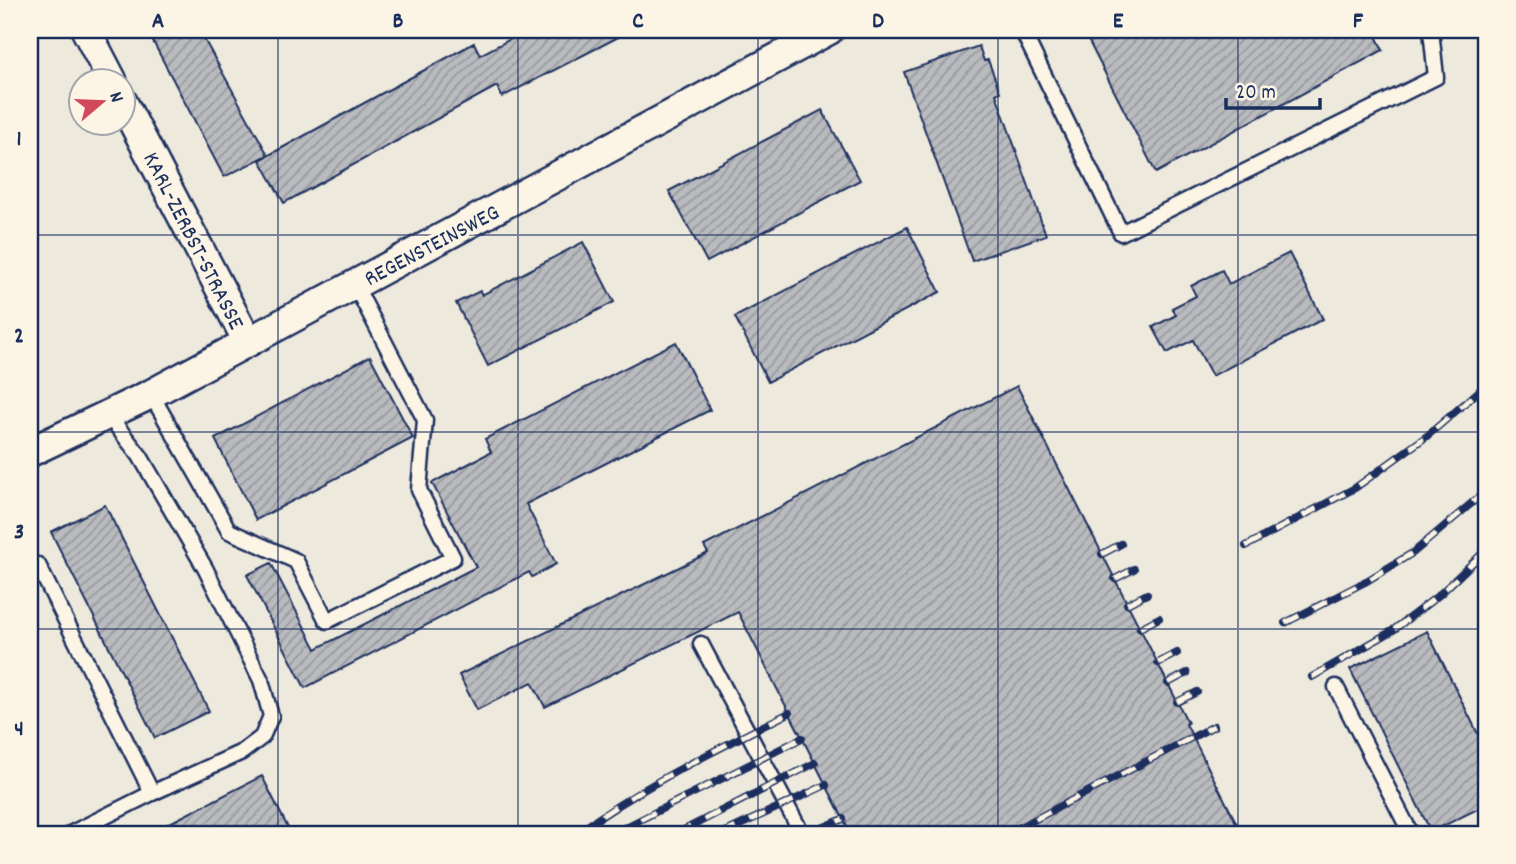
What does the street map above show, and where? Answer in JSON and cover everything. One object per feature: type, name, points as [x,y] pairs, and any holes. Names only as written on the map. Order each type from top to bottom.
[{"type":"street","points":[[86,30],[105,66]]},
{"type":"street","name":"REGENSTEINSWEG","points":[[30,452],[151,394],[829,30]]},
{"type":"street","name":"KARL-ZERBST-STRASSE","points":[[136,128],[248,342]]},
{"type":"lane","points":[[1022,30],[1121,233],[1436,77],[1431,30]]},
{"type":"lane","points":[[151,394],[229,531],[296,561],[327,621],[453,558],[419,490],[425,420],[355,285]]},
{"type":"lane","points":[[70,834],[242,752],[262,737],[271,716],[261,680],[205,568],[140,456],[108,415]]},
{"type":"lane","points":[[37,565],[152,793]]},
{"type":"lane","points":[[701,644],[803,834]]},
{"type":"lane","points":[[1336,687],[1411,834]]},
{"type":"building","points":[[147,30],[199,30],[268,155],[224,177]]},
{"type":"building","points":[[528,30],[632,30],[502,97],[497,86],[284,203],[260,160],[474,43],[480,55]]},
{"type":"building","points":[[1083,30],[1373,30],[1383,50],[1156,173]]},
{"type":"building","points":[[979,46],[984,61],[988,60],[1000,92],[996,94],[1046,235],[972,261],[904,72]]},
{"type":"building","points":[[822,110],[860,180],[707,262],[669,191]]},
{"type":"building","points":[[907,227],[940,292],[768,382],[735,317]]},
{"type":"building","points":[[583,242],[614,302],[488,366],[456,303],[480,291],[482,295]]},
{"type":"building","points":[[1289,253],[1323,319],[1212,376],[1193,340],[1167,353],[1153,327],[1176,315],[1172,308],[1196,296],[1191,286],[1222,270],[1229,284]]},
{"type":"building","points":[[676,342],[710,410],[526,504],[556,564],[532,577],[529,572],[305,688],[247,575],[271,563],[316,649],[476,567],[432,483],[491,452],[485,439]]},
{"type":"building","points":[[370,356],[413,438],[256,520],[215,439]]},
{"type":"building","points":[[1017,386],[1242,834],[851,834],[738,612],[545,707],[532,682],[477,710],[459,675],[708,553],[704,546]]},
{"type":"building","points":[[105,505],[209,711],[155,738],[51,532]]},
{"type":"building","points":[[1427,631],[1486,750],[1486,805],[1431,832],[1350,669]]},
{"type":"building","points":[[262,776],[291,834],[148,834]]},
{"type":"railway","points":[[1246,546],[1355,488],[1427,436],[1486,385]]},
{"type":"railway","points":[[1285,623],[1365,582],[1414,552],[1486,491]]},
{"type":"railway","points":[[1102,554],[1121,544]]},
{"type":"railway","points":[[1312,677],[1392,631],[1439,595],[1486,550]]},
{"type":"railway","points":[[1115,579],[1134,569]]},
{"type":"railway","points":[[1127,604],[1147,594]]},
{"type":"railway","points":[[1140,628],[1159,618]]},
{"type":"railway","points":[[1158,663],[1177,653]]},
{"type":"railway","points":[[1168,683],[1187,673]]},
{"type":"railway","points":[[1177,702],[1197,692]]},
{"type":"railway","points":[[576,834],[654,784],[789,713]]},
{"type":"railway","points":[[1007,834],[1214,726]]},
{"type":"railway","points":[[612,834],[802,738]]},
{"type":"railway","points":[[676,834],[815,763]]},
{"type":"railway","points":[[721,834],[826,785]]},
{"type":"railway","points":[[808,834],[843,819]]},
{"type":"railway","points":[[839,834],[850,831]]}]
